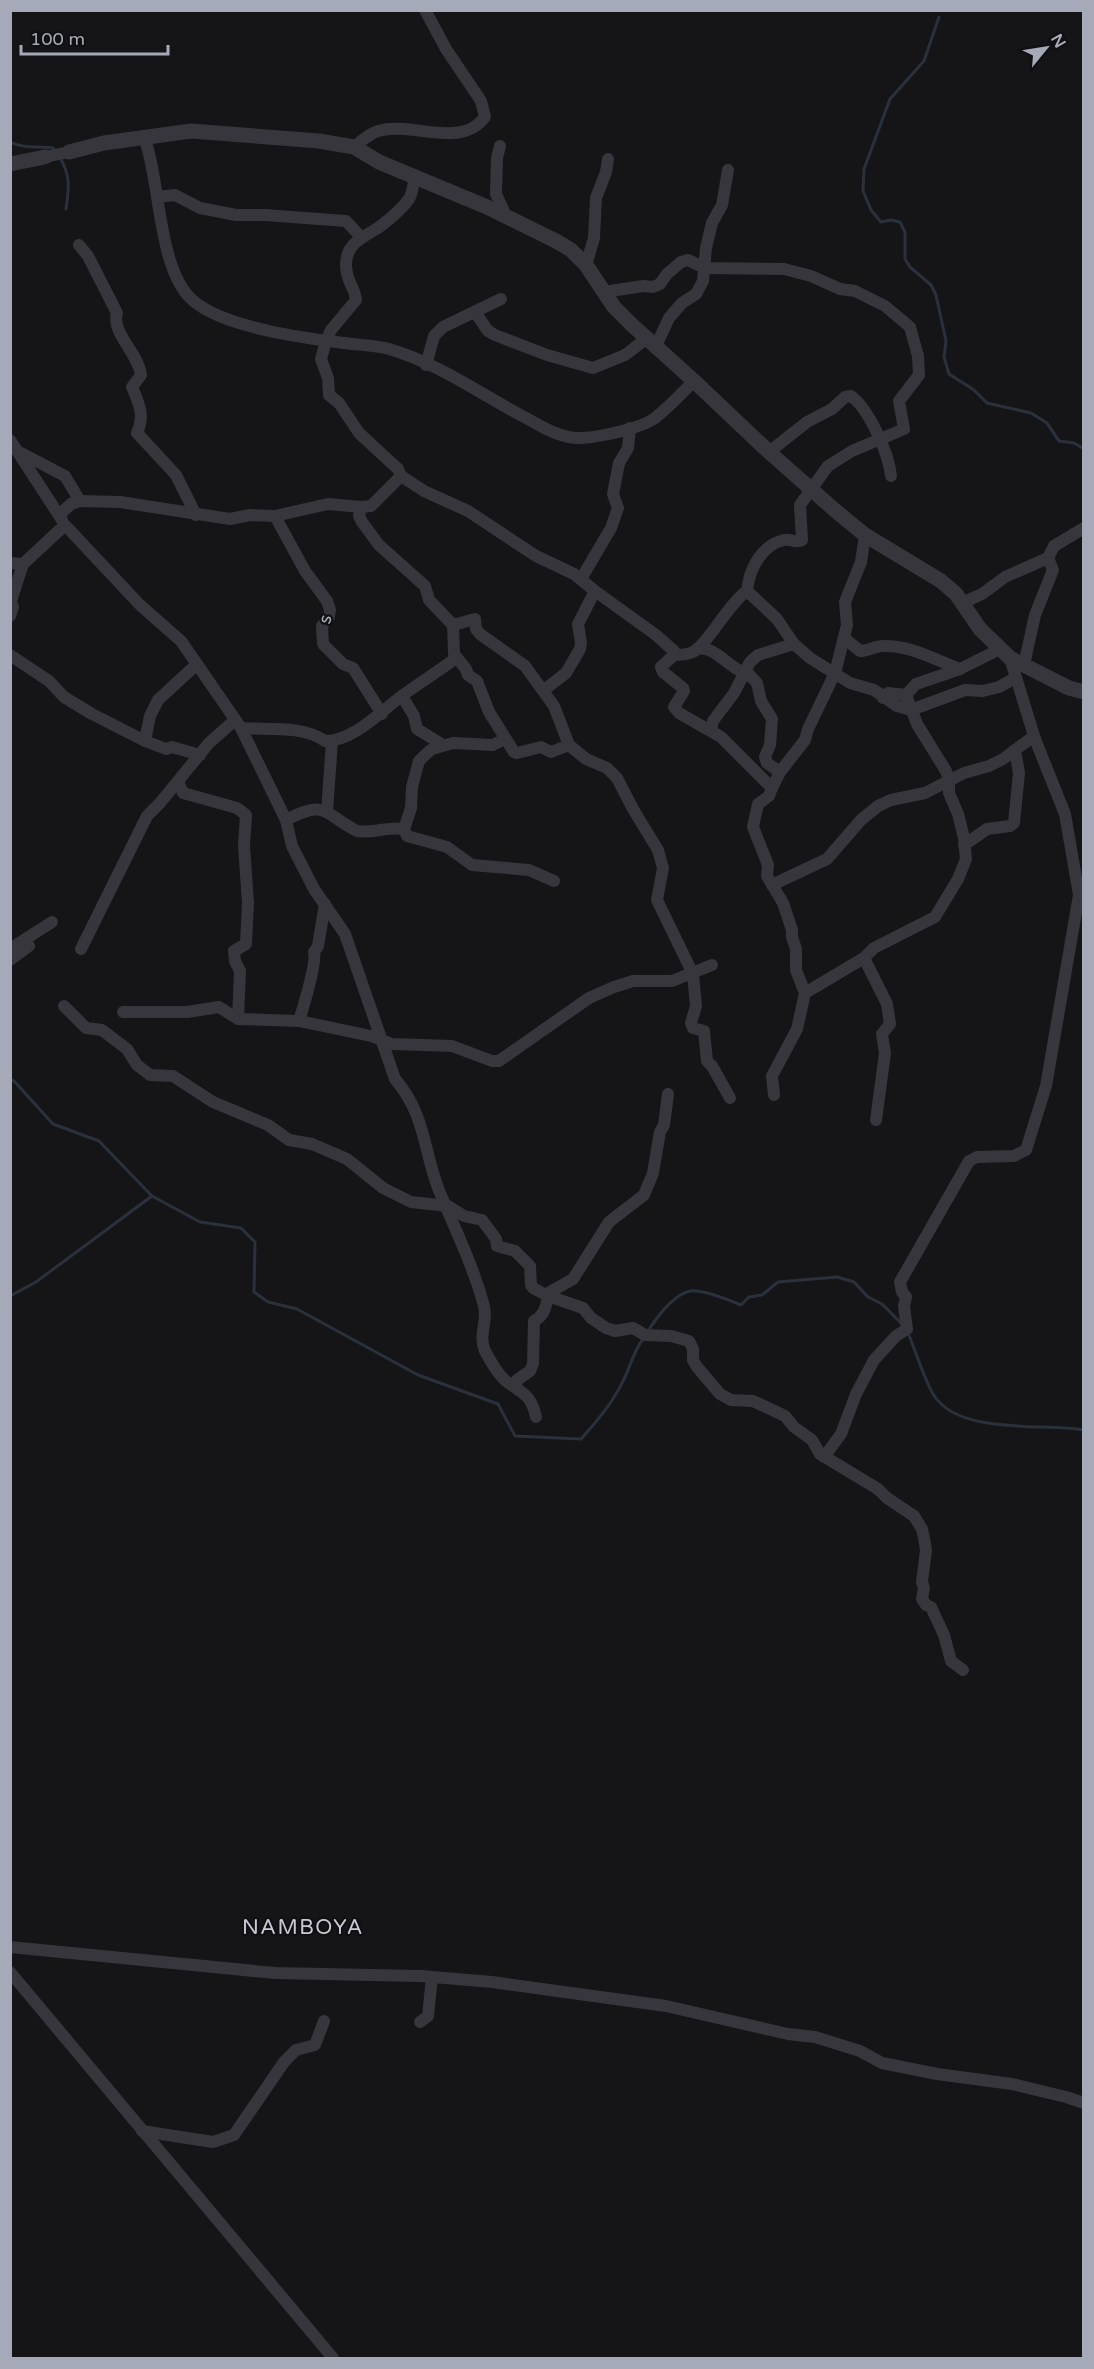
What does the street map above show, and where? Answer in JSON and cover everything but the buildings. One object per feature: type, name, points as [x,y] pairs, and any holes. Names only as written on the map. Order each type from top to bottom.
[{"type":"street","points":[[354,147],[377,132],[399,128],[455,135],[474,127],[485,117],[481,101],[446,49],[425,10]]},
{"type":"street","points":[[10,164],[144,137],[192,131],[319,141],[354,147],[379,162],[506,216],[571,250],[585,265],[614,307],[651,343],[810,489],[865,535],[941,581],[1012,663],[1083,692]]},
{"type":"street","points":[[144,137],[149,151],[173,269],[195,303],[221,316],[264,329],[326,341],[388,349],[445,372],[491,400],[556,434],[579,438],[630,428],[653,420],[694,381]]},
{"type":"street","points":[[500,146],[497,158],[496,194],[506,216]]},
{"type":"street","points":[[585,265],[594,238],[596,198],[606,172],[608,159]]},
{"type":"street","points":[[651,343],[682,303],[696,294],[703,281],[708,240],[712,223],[722,205],[728,170]]},
{"type":"street","points":[[415,176],[411,197],[380,227],[360,237],[347,252],[348,282],[356,294],[356,300],[326,341],[321,359],[328,378],[329,395],[339,402],[359,433],[398,469],[401,476],[424,491],[468,511],[536,556],[581,579],[656,635],[674,651],[674,655]]},
{"type":"street","points":[[157,196],[175,195],[200,208],[236,215],[346,221],[360,237]]},
{"type":"street","points":[[79,245],[88,256],[117,313],[115,321],[119,331],[140,363],[141,375],[132,387],[141,408],[142,423],[137,433],[176,475],[196,515]]},
{"type":"street","points":[[604,292],[643,286],[653,287],[660,284],[667,274],[681,262],[688,260],[705,268],[784,269],[811,276],[840,289],[866,295],[903,319],[910,327],[918,356],[919,375],[899,401],[903,429],[852,451],[828,466],[800,505],[802,540],[798,543],[782,540],[762,552],[748,580],[747,591],[697,649],[684,655],[674,655],[661,667],[663,672],[683,688],[684,691],[674,707],[679,713],[705,729],[711,730],[772,788]]},
{"type":"street","points":[[426,365],[434,336],[443,327],[501,300]]},
{"type":"street","points":[[475,312],[489,331],[495,335],[547,355],[593,368],[625,355],[639,343],[651,343]]},
{"type":"street","points":[[769,452],[807,422],[832,409],[845,397],[851,396],[857,400],[868,415],[890,464],[891,476]]},
{"type":"street","points":[[581,579],[611,528],[618,508],[613,494],[619,463],[628,448],[630,428]]},
{"type":"street","points":[[10,440],[20,452],[62,520],[140,605],[181,641],[238,724],[286,820],[292,846],[314,889],[345,934],[395,1079],[404,1089],[418,1114],[438,1187],[448,1206],[454,1227],[473,1271],[485,1310],[481,1341],[486,1353],[505,1380],[516,1386],[532,1401],[536,1417]]},
{"type":"street","points":[[20,452],[65,476],[80,501]]},
{"type":"street","points":[[10,616],[17,563],[62,520],[71,504],[80,501],[120,502],[230,519],[250,515],[275,516],[328,504],[371,506],[401,476]]},
{"type":"street","points":[[361,507],[359,516],[362,522],[380,544],[425,586],[429,600],[453,625],[454,654],[468,675],[477,681],[484,702],[505,739],[517,753],[541,747],[551,752],[569,744]]},
{"type":"street","name":"s","points":[[275,516],[305,571],[327,601],[330,610],[329,617],[322,626],[323,644],[343,664],[352,668],[382,714]]},
{"type":"street","points":[[962,603],[982,594],[1005,577],[1048,558],[1054,546],[1083,528]]},
{"type":"street","points":[[774,1095],[772,1076],[795,1035],[805,993],[796,970],[796,949],[792,930],[783,903],[767,876],[768,865],[753,823],[758,804],[769,796],[780,772],[805,740],[835,673],[847,625],[845,602],[861,562],[865,535]]},
{"type":"street","points":[[747,591],[777,619],[794,644],[810,658],[850,683],[874,690],[883,698],[911,710],[965,690],[983,691],[999,687],[1035,615],[1053,570],[1048,558]]},
{"type":"street","points":[[544,690],[566,673],[580,649],[578,624],[595,591]]},
{"type":"street","points":[[453,625],[476,619],[476,629],[480,634],[525,666],[544,690],[554,706],[569,744],[586,759],[608,768],[617,778],[658,850],[663,868],[657,900],[693,974],[696,1006],[693,1028],[704,1031],[707,1060],[730,1098]]},
{"type":"street","points":[[844,638],[860,651],[881,646],[909,648],[925,657],[960,669]]},
{"type":"street","points":[[711,730],[713,721],[734,693],[750,662],[758,656],[794,644]]},
{"type":"street","points":[[697,649],[709,650],[732,668],[750,673],[757,683],[761,701],[772,719],[770,745],[765,757],[767,763],[780,772]]},
{"type":"street","points":[[10,656],[49,681],[64,697],[79,707],[145,741],[166,749],[172,747],[200,754]]},
{"type":"street","points":[[81,949],[147,816],[209,743],[238,724],[300,731],[315,734],[325,741],[340,739],[382,714],[402,696],[456,658]]},
{"type":"street","points":[[906,695],[916,684],[960,669],[1012,663]]},
{"type":"street","points":[[824,1457],[842,1434],[856,1394],[874,1360],[896,1336],[907,1329],[904,1306],[906,1297],[902,1292],[900,1282],[963,1171],[969,1161],[977,1157],[1014,1156],[1026,1150],[1046,1086],[1079,895],[1065,814],[1035,739],[1012,663]]},
{"type":"street","points":[[145,741],[150,716],[158,700],[197,664]]},
{"type":"street","points":[[883,698],[888,693],[906,695]]},
{"type":"street","points":[[805,993],[864,958],[874,948],[935,917],[958,879],[966,859],[958,814],[949,793],[949,779],[911,710],[906,695]]},
{"type":"street","points":[[402,696],[414,716],[417,729],[442,745]]},
{"type":"street","points":[[505,739],[493,745],[467,743],[442,745],[432,749],[419,761],[411,787],[411,808],[404,829],[407,836],[447,847],[472,865],[529,870],[554,881]]},
{"type":"street","points":[[772,885],[827,858],[861,819],[878,806],[891,800],[925,793],[949,779],[989,766],[1035,739]]},
{"type":"street","points":[[327,812],[332,741]]},
{"type":"street","points":[[964,845],[987,829],[1010,826],[1014,823],[1019,773],[1015,750]]},
{"type":"street","points":[[178,782],[183,793],[237,808],[246,815],[244,846],[248,903],[246,944],[234,951],[240,971],[238,1019]]},
{"type":"street","points":[[286,820],[311,809],[320,808],[357,831],[404,829]]},
{"type":"street","points":[[299,1021],[316,960],[314,952],[318,946],[325,904]]},
{"type":"street","points":[[10,949],[52,922]]},
{"type":"street","points":[[10,960],[39,938]]},
{"type":"street","points":[[864,958],[887,1004],[890,1024],[882,1034],[885,1053],[876,1120]]},
{"type":"street","points":[[123,1012],[187,1012],[219,1007],[238,1019],[299,1021],[392,1044],[453,1046],[492,1061],[499,1060],[589,998],[614,987],[633,981],[672,981],[712,965]]},
{"type":"street","points":[[64,1006],[86,1028],[102,1030],[127,1049],[137,1065],[150,1075],[173,1076],[213,1102],[268,1125],[289,1140],[312,1144],[347,1159],[383,1188],[411,1202],[448,1206],[464,1216],[482,1220],[496,1239],[497,1246],[516,1251],[530,1266],[531,1285],[549,1296],[584,1308],[597,1323],[615,1331],[633,1328],[645,1335],[671,1336],[689,1341],[697,1367],[720,1394],[731,1400],[753,1401],[785,1416],[794,1427],[812,1440],[824,1457],[869,1483],[915,1516],[922,1529],[926,1551],[922,1599],[926,1605],[931,1607],[944,1635],[951,1661],[963,1671]]},
{"type":"street","points":[[516,1386],[517,1380],[530,1371],[533,1364],[534,1321],[542,1317],[545,1312],[550,1292],[573,1279],[609,1222],[644,1195],[653,1173],[668,1095]]},
{"type":"street","points":[[10,1947],[275,1973],[432,1977],[492,1982],[666,2006],[788,2034],[815,2037],[860,2051],[882,2063],[937,2074],[1012,2084],[1083,2103]]},
{"type":"street","points":[[10,1972],[333,2358]]},
{"type":"street","points":[[420,2022],[428,2016],[432,1977]]},
{"type":"street","points":[[142,2131],[213,2142],[234,2135],[284,2062],[296,2050],[315,2045],[324,2021]]},
{"type":"waterway","points":[[939,17],[924,61],[890,99],[864,169],[863,191],[871,210],[881,222],[891,220],[900,222],[905,232],[905,259],[910,267],[931,285],[936,295],[946,341],[944,357],[949,374],[974,390],[987,403],[1031,413],[1047,423],[1059,441],[1074,443],[1084,449]]},
{"type":"waterway","points":[[10,142],[53,148],[55,151]]},
{"type":"waterway","points":[[59,156],[66,169],[68,182],[66,209]]},
{"type":"waterway","points":[[10,1080],[14,1081],[53,1124],[99,1141],[152,1196],[200,1222],[241,1228],[255,1242],[254,1292],[268,1302],[297,1309],[418,1375],[498,1404],[515,1436],[581,1439],[616,1394],[643,1339]]},
{"type":"waterway","points":[[10,1296],[36,1282],[152,1196]]},
{"type":"waterway","points":[[648,1331],[672,1302],[690,1291],[708,1293],[741,1305],[749,1297],[762,1295],[778,1282],[837,1277],[854,1282],[868,1297],[882,1304],[901,1323]]},
{"type":"waterway","points":[[908,1333],[924,1376],[935,1397],[947,1409],[983,1422],[1084,1430]]},
{"type":"district","name":"NAMBOYA","points":[[303,1927]]}]
